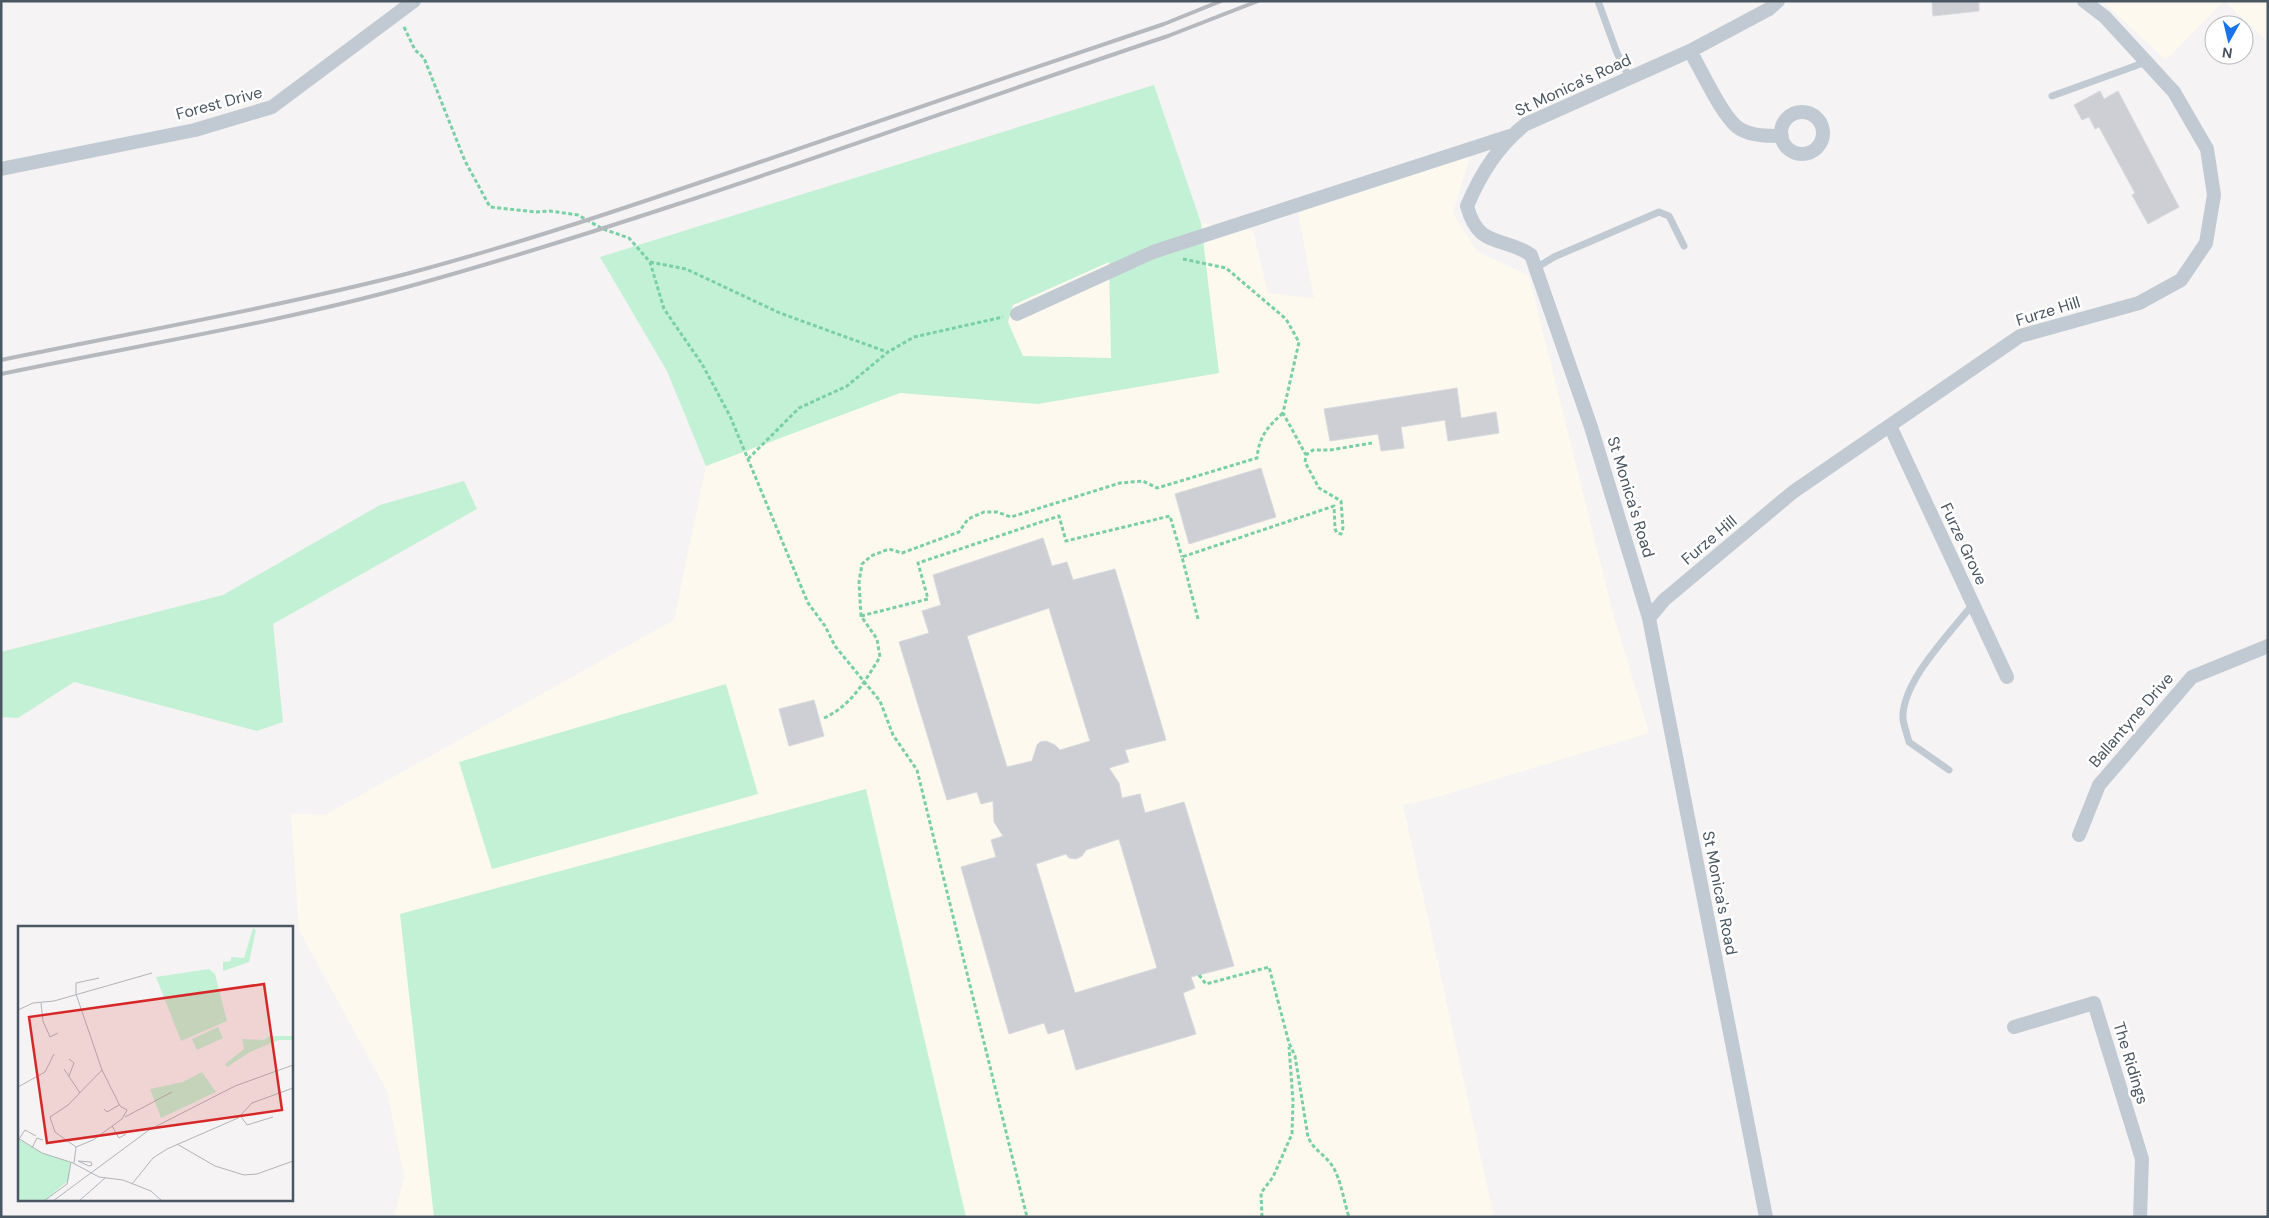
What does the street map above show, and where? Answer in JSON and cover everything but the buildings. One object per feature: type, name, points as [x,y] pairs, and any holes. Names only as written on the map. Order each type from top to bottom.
[{"type":"street","name":"St Monica's Road","points":[[1766,1217],[1649,618],[1591,427],[1531,255],[1521,248],[1498,243],[1479,233],[1470,220],[1467,206],[1488,166],[1510,136],[1526,124],[1690,51],[1769,9],[1778,1]]},
{"type":"street","name":"Furze Hill","points":[[1649,618],[1664,600],[1794,492],[2020,336],[2139,303],[2181,280],[2206,243],[2214,195],[2207,149],[2174,92],[2105,18],[2084,1]]},
{"type":"street","name":"Forest Drive","points":[[1,169],[194,130],[272,107],[406,6]]},
{"type":"street","points":[[1690,51],[1729,119],[1740,129],[1755,134],[1782,136]]},
{"type":"street","points":[[1017,314],[1153,252],[1510,136]]},
{"type":"street","name":"Furze Grove","points":[[1890,426],[2007,677]]},
{"type":"street","name":"Ballantyne Drive","points":[[2079,836],[2099,785],[2192,677],[2268,646]]},
{"type":"street","name":"The Ridings","points":[[2014,1027],[2094,1003],[2142,1159],[2140,1217]]},
{"type":"lane","points":[[1598,1],[1628,77]]},
{"type":"lane","points":[[2052,96],[2146,62]]},
{"type":"lane","points":[[1536,268],[1554,257],[1650,214],[1659,212],[1669,216],[1684,246]]},
{"type":"lane","points":[[1949,770],[1909,742],[1903,718],[1907,695],[1920,672],[1973,604]]},
{"type":"path","points":[[406,6],[415,50],[424,58],[465,161],[490,207],[536,212],[550,210],[578,215],[603,229],[629,238],[650,262],[664,308],[702,364],[730,416],[808,603],[826,626],[835,646],[880,701],[893,735],[917,770],[1027,1217]]},
{"type":"path","points":[[824,718],[841,708],[865,682],[880,657],[877,639],[861,616],[859,582],[862,564],[871,556],[889,549],[902,552],[959,532],[968,519],[984,512],[997,512],[1011,517],[1120,482],[1143,481],[1157,488],[1257,458],[1259,444],[1264,433],[1283,413],[1299,342],[1286,319],[1226,268],[1180,258]]},
{"type":"path","points":[[650,262],[686,270],[780,313],[888,352]]},
{"type":"path","points":[[748,458],[799,408],[847,386],[888,352],[914,337],[1017,314]]},
{"type":"path","points":[[1182,557],[1334,506],[1335,529],[1337,533],[1341,534],[1344,528],[1341,501],[1318,488],[1305,462],[1306,455],[1283,413]]},
{"type":"path","points":[[1306,455],[1313,450],[1330,450],[1372,443]]},
{"type":"path","points":[[861,616],[928,599],[918,563],[1059,516],[1066,541],[1170,516],[1198,619]]},
{"type":"path","points":[[1199,975],[1206,984],[1269,967],[1289,1044],[1294,1101],[1292,1134],[1273,1177],[1261,1193],[1262,1217]]},
{"type":"path","points":[[1289,1044],[1295,1056],[1308,1137],[1314,1149],[1327,1158],[1335,1170],[1349,1217]]},
{"type":"shaded area","points":[[2102,1],[2224,1],[2210,15],[2204,15],[2204,21],[2166,60]]},
{"type":"shaded area","points":[[2224,1],[2268,1],[2268,42],[2254,29],[2254,15],[2239,15]]},
{"type":"shaded area","points":[[1470,156],[1453,213],[1477,251],[1529,276],[1614,617],[1649,733],[1434,798],[1403,805],[1494,1217],[394,1217],[404,1177],[387,1091],[299,930],[291,814],[325,815],[674,620],[706,466],[1002,306],[1201,223],[1253,231],[1268,293],[1314,298],[1298,213]]},
{"type":"green space","points":[[1154,85],[1201,223],[1219,373],[1038,404],[900,393],[706,466],[667,371],[600,257]],"holes":[[[1109,262],[1111,358],[1023,356],[1008,322],[1013,305]]]},
{"type":"green space","points":[[464,481],[477,509],[273,624],[283,722],[257,731],[74,682],[18,718],[1,717],[1,652],[223,595],[380,505]]},
{"type":"green space","points":[[726,684],[758,794],[492,869],[459,762]]},
{"type":"green space","points":[[866,789],[966,1217],[434,1217],[400,914]]},
{"type":"railway","points":[[1,360],[305,298],[406,274],[495,249],[716,177],[1164,24],[1221,1]]},
{"type":"railway","points":[[1,374],[312,311],[363,299],[509,257],[604,228],[792,165],[1168,36],[1258,1]]}]
